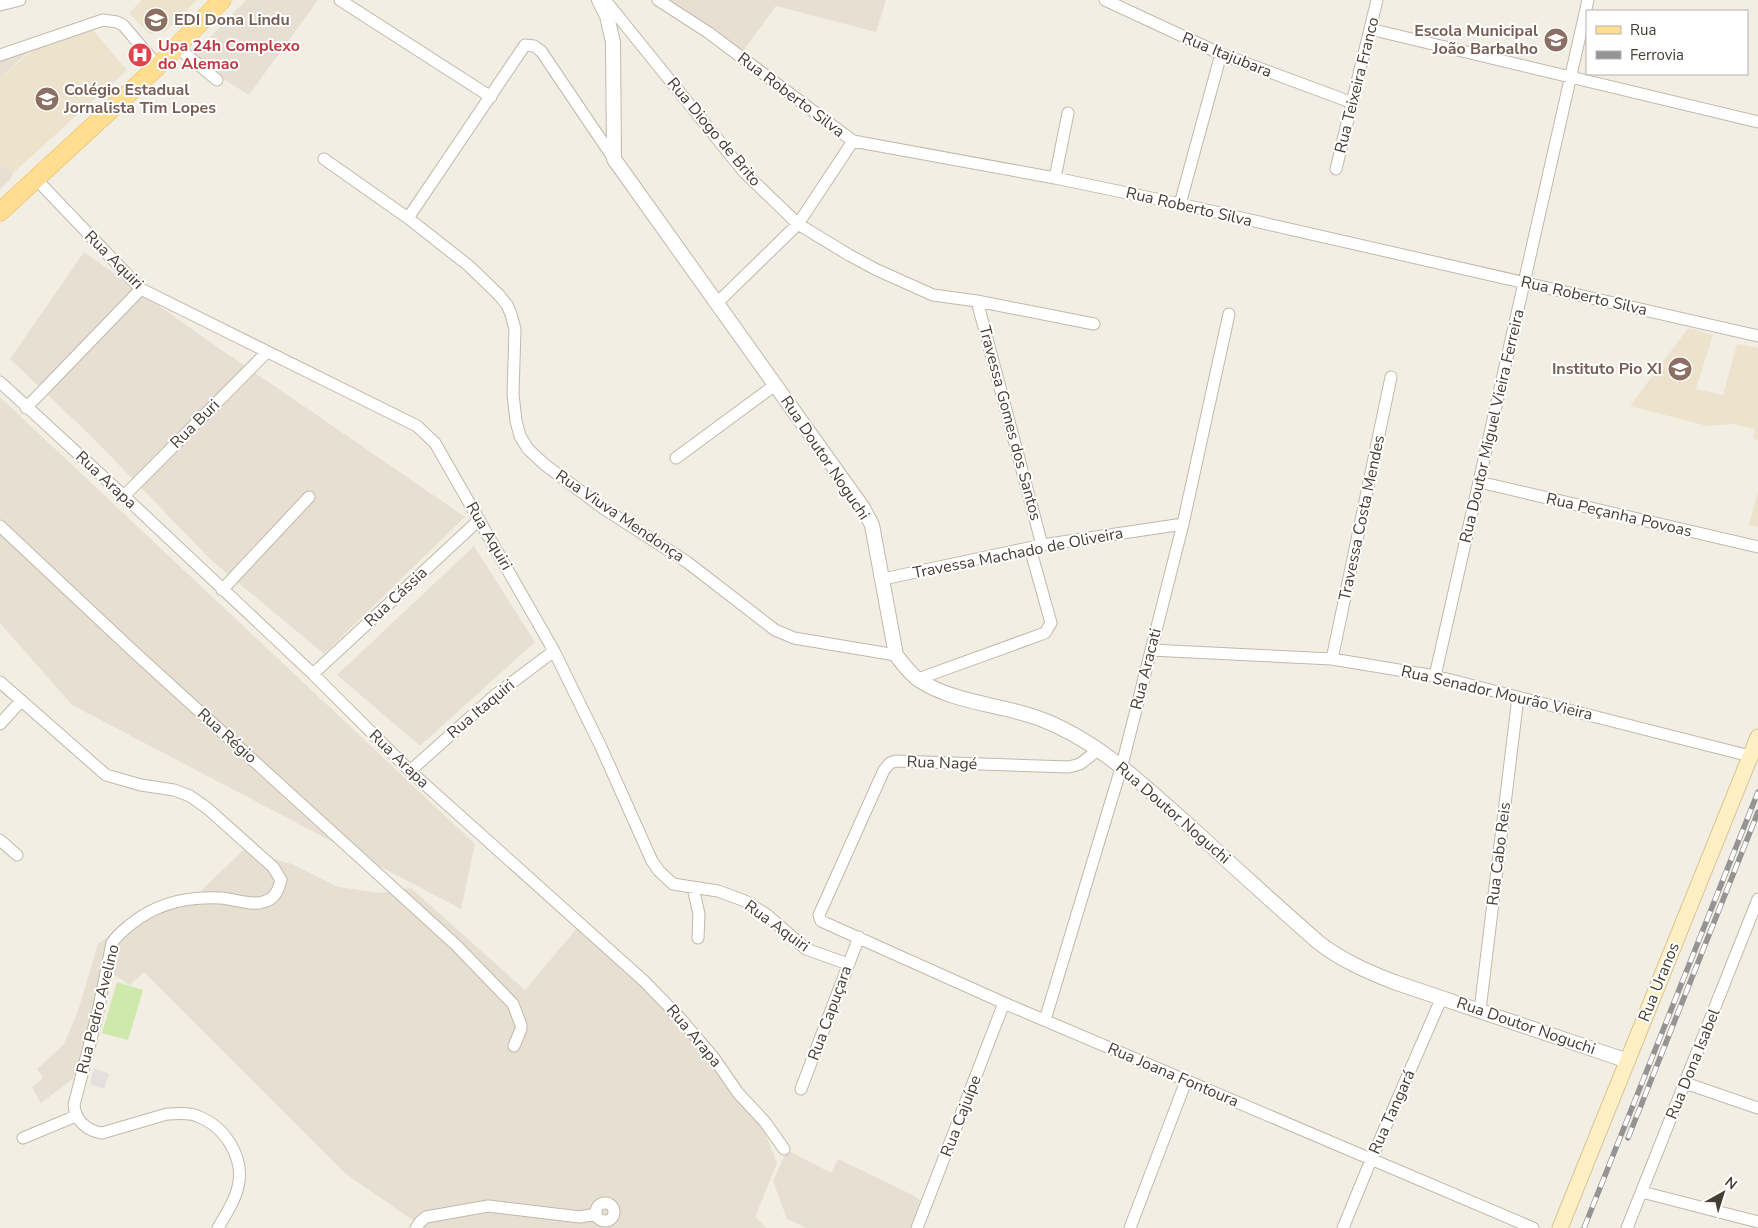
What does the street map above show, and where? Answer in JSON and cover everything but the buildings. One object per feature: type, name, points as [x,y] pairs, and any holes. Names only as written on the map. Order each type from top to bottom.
[{"type":"main road","points":[[0,212],[37,180],[158,66],[222,0]]},
{"type":"main road","name":"Rua Uranos","points":[[1560,1228],[1758,737]]},
{"type":"street","points":[[0,5],[20,0]]},
{"type":"street","points":[[340,0],[491,97]]},
{"type":"street","points":[[599,0],[607,16],[613,42],[614,160]]},
{"type":"street","name":"Rua Diogo de Brito","points":[[605,0],[744,172],[798,224],[849,255],[912,286],[938,296],[977,301],[1094,324]]},
{"type":"street","name":"Rua Roberto Silva","points":[[658,0],[709,33],[853,141],[1055,178],[1180,204],[1758,336]]},
{"type":"street","name":"Rua Itajubara","points":[[1105,0],[1221,54],[1353,103]]},
{"type":"street","name":"Rua Teixeira Franco","points":[[1336,169],[1377,0]]},
{"type":"street","name":"Rua Doutor Miguel Vieira Ferreira","points":[[1435,676],[1588,0]]},
{"type":"street","points":[[0,55],[103,20],[112,20],[123,26],[158,66]]},
{"type":"street","points":[[1370,29],[1758,122]]},
{"type":"street","points":[[408,218],[525,45],[534,46],[541,52],[614,160]]},
{"type":"street","points":[[177,47],[217,80]]},
{"type":"street","points":[[1180,204],[1221,54]]},
{"type":"street","points":[[1055,178],[1068,113]]},
{"type":"street","points":[[717,303],[798,224],[853,141]]},
{"type":"street","name":"Rua Viuva Mendonça","points":[[324,159],[408,218],[469,266],[500,295],[511,314],[515,329],[513,394],[516,421],[520,436],[528,449],[544,464],[603,508],[687,562],[775,630],[794,638],[896,655]]},
{"type":"street","name":"Rua Doutor Noguchi","points":[[614,160],[868,516],[872,525],[883,579],[896,655],[918,679],[938,689],[976,702],[1039,718],[1069,732],[1122,765],[1318,942],[1337,956],[1362,970],[1628,1061]]},
{"type":"street","name":"Rua Aquiri","points":[[37,180],[141,289],[417,426],[435,443],[554,651],[601,747],[652,861],[667,880],[673,884],[718,891],[745,901],[767,915],[806,949],[848,964]]},
{"type":"street","points":[[26,408],[141,289]]},
{"type":"street","name":"Travessa Gomes dos Santos","points":[[977,301],[1042,545]]},
{"type":"street","name":"Rua Aracati","points":[[1045,1020],[1122,765],[1183,524],[1229,314]]},
{"type":"street","name":"Rua Buri","points":[[124,496],[267,352]]},
{"type":"street","name":"Travessa Costa Mendes","points":[[1332,659],[1391,377]]},
{"type":"street","name":"Rua Arapa","points":[[0,382],[313,674],[410,771],[644,981],[679,1016],[714,1058],[738,1093],[768,1126],[784,1149]]},
{"type":"street","points":[[676,458],[775,385]]},
{"type":"street","name":"Rua Peçanha Povoas","points":[[1479,482],[1758,547]]},
{"type":"street","points":[[222,590],[310,497]]},
{"type":"street","name":"Rua Cássia","points":[[313,674],[480,520]]},
{"type":"street","name":"Travessa Machado de Oliveira","points":[[883,579],[1042,545],[1183,524]]},
{"type":"street","name":"Rua Régio","points":[[0,526],[132,650],[456,945],[513,1004],[521,1025],[521,1030],[514,1046]]},
{"type":"street","points":[[918,679],[1045,634],[1051,624],[1030,548]]},
{"type":"street","name":"Rua Senador Mourão Vieira","points":[[1151,650],[1332,659],[1435,676],[1750,756]]},
{"type":"street","name":"Rua Itaquiri","points":[[410,771],[494,696],[554,651]]},
{"type":"street","name":"Rua Pedro Avelino","points":[[0,682],[106,775],[126,781],[174,790],[190,796],[207,808],[273,867],[281,880],[278,892],[272,899],[261,903],[222,898],[191,898],[170,902],[139,917],[115,938],[112,943],[97,1016],[74,1105],[76,1116]]},
{"type":"street","name":"Rua Cabo Reis","points":[[1480,1010],[1518,697]]},
{"type":"street","points":[[0,724],[21,701]]},
{"type":"street","name":"Rua Nagé","points":[[819,915],[884,770],[890,763],[896,761],[1069,767],[1080,764],[1098,750]]},
{"type":"street","points":[[0,840],[17,855]]},
{"type":"street","points":[[693,888],[699,914],[698,938]]},
{"type":"street","name":"Rua Dona Isabel","points":[[1627,1228],[1685,1084],[1753,928],[1758,899]]},
{"type":"street","name":"Rua Joana Fontoura","points":[[819,915],[821,921],[1004,1003],[1533,1228]]},
{"type":"street","name":"Rua Capuçara","points":[[801,1089],[859,937]]},
{"type":"street","name":"Rua Tangará","points":[[1343,1228],[1442,997]]},
{"type":"street","name":"Rua Cajuípe","points":[[918,1228],[1004,1003]]},
{"type":"street","points":[[1130,1228],[1186,1081]]},
{"type":"street","points":[[1685,1084],[1758,1108]]},
{"type":"street","points":[[23,1138],[76,1116],[91,1130],[102,1133],[167,1114],[198,1116],[218,1129],[234,1148],[240,1172],[233,1202],[218,1228]]},
{"type":"street","points":[[1642,1192],[1758,1222]]},
{"type":"street","points":[[416,1228],[426,1217],[481,1207],[580,1217],[596,1214]]},
{"type":"shaded area","name":"EDI Dona Lindu","points":[[142,0],[197,0],[166,31],[149,34],[129,13]]},
{"type":"shaded area","points":[[246,0],[318,0],[249,95],[190,58]]},
{"type":"shaded area","points":[[669,0],[886,0],[876,32],[776,6],[741,54],[719,32]]},
{"type":"shaded area","name":"Colégio Estadual Jornalista Tim Lopes","points":[[92,29],[127,70],[13,173],[5,164],[0,168],[0,78],[34,49]]},
{"type":"shaded area","points":[[32,49],[0,78],[0,61]]},
{"type":"shaded area","points":[[5,164],[13,173],[10,180],[0,189],[0,168]]},
{"type":"shaded area","points":[[84,252],[200,335],[465,517],[324,654],[211,560],[92,437],[10,359]]},
{"type":"shaded area","name":"Instituto Pio XI","points":[[1688,328],[1713,335],[1696,389],[1723,395],[1737,344],[1758,348],[1758,440],[1753,439],[1755,429],[1732,424],[1707,426],[1630,406]]},
{"type":"shaded area","points":[[0,397],[475,844],[461,909],[72,705],[0,623]]},
{"type":"shaded area","points":[[1758,490],[1758,527],[1749,525]]},
{"type":"shaded area","points":[[474,546],[535,642],[420,746],[337,675]]},
{"type":"shaded area","points":[[243,850],[292,864],[338,887],[381,893],[411,888],[525,990],[578,927],[651,992],[757,1112],[777,1163],[755,1217],[767,1228],[424,1228],[346,1174],[144,972],[130,985],[110,973],[73,1079],[41,1103],[32,1087],[43,1078],[37,1069],[64,1044],[78,1011],[98,944],[125,925],[194,898]]},
{"type":"shaded area","points":[[94,1068],[109,1074],[104,1089],[90,1084]]},
{"type":"shaded area","points":[[787,1150],[831,1173],[838,1159],[913,1195],[923,1202],[910,1228],[806,1228],[787,1219],[773,1181]]},
{"type":"green space","points":[[117,982],[143,990],[128,1040],[102,1033]]},
{"type":"railway","points":[[1584,1228],[1758,792]]},
{"type":"railway","points":[[1628,1138],[1758,812]]},
{"type":"place","name":"EDI Dona Lindu","points":[[156,20]]},
{"type":"place","name":"Escola Municipal João Barbalho","points":[[1556,40]]},
{"type":"place","name":"Upa 24h Complexo do Alemao","points":[[140,55]]},
{"type":"place","name":"Colégio Estadual Jornalista Tim Lopes","points":[[47,99]]},
{"type":"place","name":"Instituto Pio XI","points":[[1680,369]]}]
